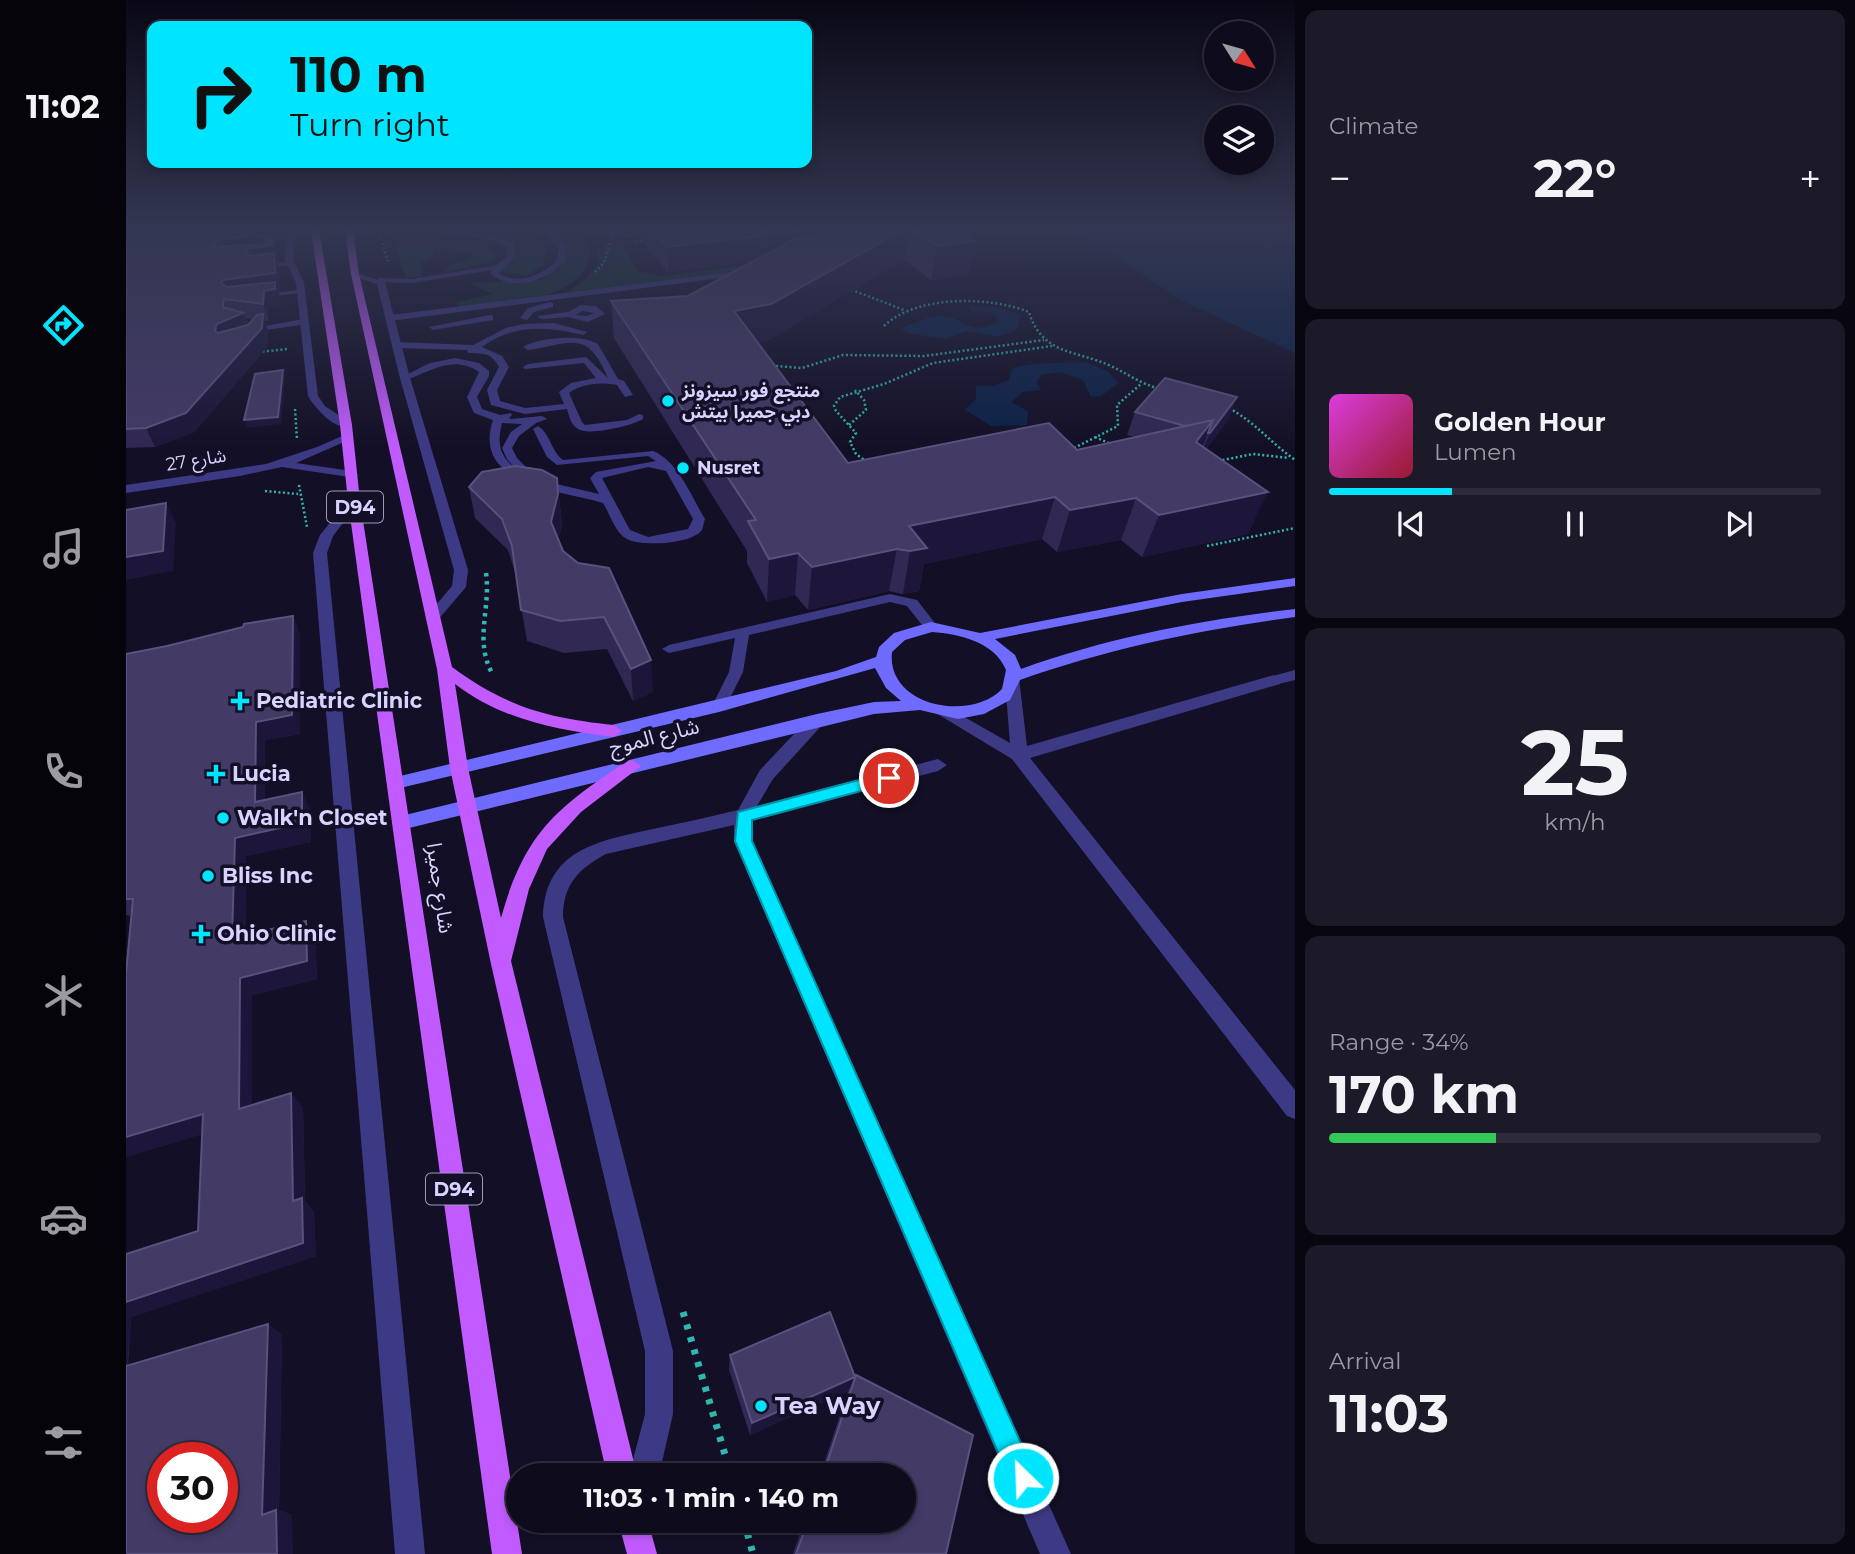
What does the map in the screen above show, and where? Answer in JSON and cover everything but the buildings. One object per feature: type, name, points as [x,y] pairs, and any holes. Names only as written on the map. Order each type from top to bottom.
[{"type":"main road","name":"شارع جميرا","points":[[327,303],[507,1554]]},
{"type":"main road","name":"شارع جميرا","points":[[361,303],[444,668],[459,768],[501,964],[619,1463]]},
{"type":"main road","points":[[444,668],[492,703],[517,714],[561,725],[614,731]]},
{"type":"main road","points":[[501,964],[517,889],[531,855],[549,829],[567,812],[632,766]]},
{"type":"main road","points":[[636,1533],[642,1554]]},
{"type":"street","points":[[302,303],[313,396],[321,408],[347,431]]},
{"type":"street","points":[[386,303],[461,570],[459,587],[432,618]]},
{"type":"street","name":"شارع 27","points":[[126,489],[271,466],[316,453],[347,431]]},
{"type":"street","name":"شارع 27","points":[[271,466],[318,468],[352,475]]},
{"type":"street","points":[[354,501],[327,535],[320,553],[410,1554]]},
{"type":"street","points":[[981,637],[1182,598],[1295,582]]},
{"type":"street","points":[[1018,755],[1019,738],[1011,697],[1013,680],[1010,662],[998,648],[965,631],[931,627],[895,637],[885,648],[880,661],[890,686],[920,705],[939,710],[979,710],[995,704],[1007,694],[1013,680],[1060,661],[1175,633],[1295,613]]},
{"type":"street","name":"شارع الموج","points":[[396,783],[719,706],[830,678],[880,661]]},
{"type":"street","points":[[1018,755],[1274,680]]},
{"type":"street","name":"شارع الموج","points":[[401,823],[817,720],[874,708],[920,705]]},
{"type":"street","points":[[939,710],[1018,755],[1295,1108]]},
{"type":"street","points":[[817,720],[767,775],[744,816],[743,841],[1056,1554]]},
{"type":"street","points":[[648,1463],[657,1436],[662,1406],[659,1351],[553,917],[552,901],[557,884],[566,870],[580,858],[601,848],[744,816],[938,765]]},
{"type":"lane","points":[[390,317],[505,303]]},
{"type":"lane","points":[[524,318],[531,310],[567,303]]},
{"type":"lane","points":[[458,362],[485,332],[524,318],[571,314],[581,308],[601,312],[612,310]]},
{"type":"lane","points":[[433,327],[490,318]]},
{"type":"lane","points":[[247,321],[258,328],[304,322]]},
{"type":"lane","points":[[465,323],[485,332]]},
{"type":"lane","points":[[465,323],[464,331],[474,343],[502,361],[504,367],[493,385],[492,399],[514,410],[572,410]]},
{"type":"lane","points":[[397,345],[461,346],[527,326],[555,325],[578,334],[553,330],[529,331],[508,340],[492,353]]},
{"type":"lane","points":[[250,338],[258,328]]},
{"type":"lane","points":[[528,347],[574,342],[590,344],[596,348],[609,381]]},
{"type":"lane","points":[[528,367],[586,360],[609,381]]},
{"type":"lane","points":[[405,377],[427,367],[458,362],[470,363],[484,371],[472,401],[478,411],[498,420],[535,425]]},
{"type":"lane","points":[[628,395],[621,383],[609,381],[566,388],[564,392],[578,424],[588,429],[630,423],[639,416]]},
{"type":"lane","points":[[498,420],[514,410]]},
{"type":"lane","points":[[572,410],[515,434],[507,448],[517,465],[543,476],[597,481]]},
{"type":"lane","points":[[498,420],[494,450],[508,468],[531,480],[607,500]]},
{"type":"lane","points":[[535,425],[552,457],[561,463],[649,453],[659,457],[670,469],[700,523],[692,531],[650,541],[632,538],[625,533],[597,481],[597,476],[648,464],[664,465]]},
{"type":"lane","points":[[669,649],[890,598],[912,603],[931,627]]},
{"type":"lane","points":[[719,706],[736,672],[742,634]]},
{"type":"lane","points":[[1274,680],[1295,677]]},
{"type":"path","points":[[886,303],[905,310]]},
{"type":"path","points":[[884,326],[887,320],[905,310],[982,303]]},
{"type":"path","points":[[993,303],[1011,304],[1029,312],[1034,328],[1052,346],[1120,369],[1141,384],[1170,390]]},
{"type":"path","points":[[776,366],[802,368],[829,356],[924,356],[1044,340]]},
{"type":"path","points":[[874,465],[851,448],[849,442],[856,433],[838,417],[834,407],[840,397],[855,390],[884,384],[933,363],[1052,346]]},
{"type":"path","points":[[256,353],[292,348]]},
{"type":"path","points":[[1064,454],[1094,437],[1114,430],[1118,426],[1117,405],[1141,384]]},
{"type":"path","points":[[849,425],[866,410],[864,400],[855,390]]},
{"type":"path","points":[[1223,405],[1255,423],[1293,459]]},
{"type":"path","points":[[1094,437],[1115,446]]},
{"type":"path","points":[[1210,464],[1242,454],[1293,459]]},
{"type":"path","points":[[1207,545],[1295,528]]},
{"type":"path","points":[[747,1533],[753,1554]]},
{"type":"green space","points":[[456,303],[520,303],[506,305],[459,312]]},
{"type":"water","points":[[1185,303],[1295,303],[1295,353]]},
{"type":"water","points":[[968,306],[997,307],[1021,315],[1017,330],[998,337],[966,331],[946,339],[907,333],[901,328],[938,316],[946,316],[981,328],[999,320],[990,312],[971,311]]},
{"type":"water","points":[[1086,362],[1109,372],[1118,383],[1101,396],[1091,397],[1083,380],[1060,372],[1041,375],[1037,382],[1041,390],[1023,392],[1011,402],[1028,411],[1027,425],[991,426],[965,410],[976,399],[976,386],[994,386],[1009,380],[1012,369],[1037,364]]},
{"type":"place","name":"منتجع فور سيزونز دبي جميرا بيتش","points":[[668,401]]},
{"type":"place","name":"Nusret","points":[[683,468]]},
{"type":"place","name":"Pediatric Clinic","points":[[240,701]]},
{"type":"place","name":"Lucia","points":[[216,774]]},
{"type":"place","name":"Walk'n Closet","points":[[223,818]]},
{"type":"place","name":"Bliss Inc","points":[[208,876]]},
{"type":"place","name":"Ohio Clinic","points":[[201,934]]},
{"type":"place","name":"Tea Way","points":[[761,1406]]},
{"type":"route","points":[[889,778],[744,816],[741,828],[743,841],[1023,1478]]}]
